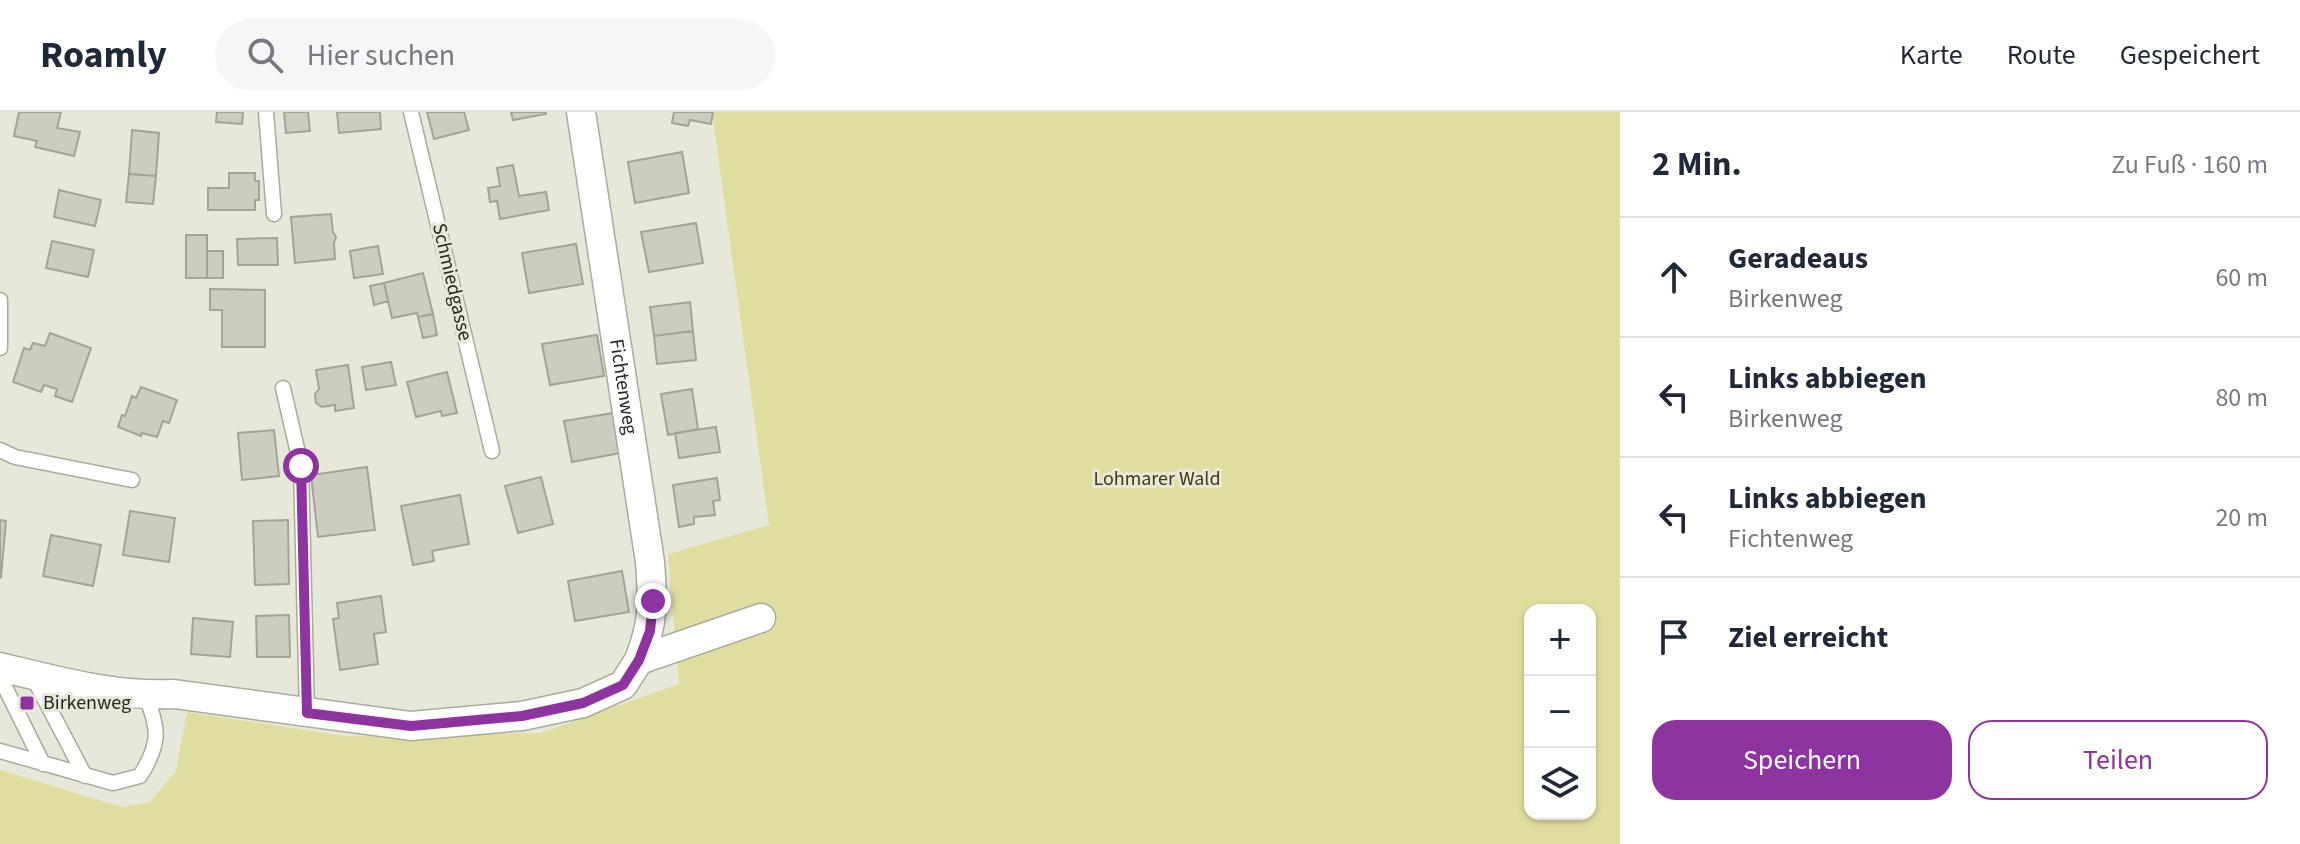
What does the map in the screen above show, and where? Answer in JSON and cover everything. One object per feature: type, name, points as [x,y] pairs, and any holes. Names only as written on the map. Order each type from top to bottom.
[{"type":"street","name":"Fichtenweg","points":[[581,112],[650,562],[653,601],[650,631],[639,660]]},
{"type":"street","points":[[0,667],[87,688],[145,695],[174,694],[411,726],[522,716],[583,703],[623,685],[639,660],[761,618]]},
{"type":"lane","points":[[266,112],[274,214]]},
{"type":"lane","name":"Schmiedgasse","points":[[411,112],[492,451]]},
{"type":"lane","points":[[0,300],[0,348]]},
{"type":"lane","points":[[283,388],[301,466],[307,713]]},
{"type":"lane","points":[[0,450],[15,457],[132,480]]},
{"type":"lane","points":[[31,674],[85,776]]},
{"type":"lane","points":[[0,677],[43,764]]},
{"type":"lane","points":[[2,748],[43,764],[113,783],[140,776],[154,754],[155,742],[156,720],[145,695]]},
{"type":"green space","name":"Lohmarer Wald","points":[[712,112],[1620,112],[1620,844],[0,844],[0,770],[122,807],[150,802],[176,771],[187,712],[345,736],[541,733],[679,684],[668,554],[769,525]]},
{"type":"building","points":[[19,112],[61,112],[57,128],[80,132],[74,156],[35,147],[37,141],[14,136]]},
{"type":"building","points":[[217,112],[243,112],[242,124],[216,122]]},
{"type":"building","points":[[284,112],[308,112],[310,131],[286,133]]},
{"type":"building","points":[[337,112],[380,112],[381,129],[339,133]]},
{"type":"building","points":[[427,112],[464,112],[469,130],[434,139]]},
{"type":"building","points":[[511,112],[546,112],[546,114],[513,120]]},
{"type":"building","points":[[674,112],[713,112],[711,124],[690,120],[688,126],[672,123]]},
{"type":"building","points":[[132,130],[159,133],[156,176],[129,174]]},
{"type":"building","points":[[682,152],[689,193],[635,203],[628,162]]},
{"type":"building","points":[[513,165],[519,196],[546,192],[549,210],[500,219],[497,201],[490,202],[488,188],[500,186],[497,168]]},
{"type":"building","points":[[229,173],[255,173],[255,181],[259,181],[259,200],[255,200],[255,210],[208,210],[208,188],[229,188]]},
{"type":"building","points":[[129,174],[156,176],[153,204],[126,202]]},
{"type":"building","points":[[59,190],[101,200],[95,226],[54,217]]},
{"type":"building","points":[[331,214],[336,237],[335,259],[295,263],[291,217]]},
{"type":"building","points":[[696,223],[703,263],[649,272],[641,232]]},
{"type":"building","points":[[186,235],[207,235],[207,278],[186,278]]},
{"type":"building","points":[[277,238],[278,265],[238,265],[237,239]]},
{"type":"building","points":[[52,241],[94,250],[88,277],[46,268]]},
{"type":"building","points":[[576,244],[583,284],[529,293],[522,253]]},
{"type":"building","points":[[378,246],[383,274],[354,278],[350,251]]},
{"type":"building","points":[[207,251],[223,251],[223,278],[207,278]]},
{"type":"building","points":[[423,273],[433,314],[418,317],[417,313],[392,318],[384,283]]},
{"type":"building","points":[[384,283],[388,301],[374,305],[370,286]]},
{"type":"building","points":[[210,289],[265,290],[265,347],[222,347],[222,310],[210,310]]},
{"type":"building","points":[[690,302],[693,331],[654,336],[650,307]]},
{"type":"building","points":[[433,314],[437,335],[423,338],[418,317]]},
{"type":"building","points":[[693,331],[696,360],[657,364],[654,336]]},
{"type":"building","points":[[50,333],[91,348],[72,402],[55,396],[57,389],[44,385],[41,392],[13,382],[24,348],[30,350],[33,343],[45,346]]},
{"type":"building","points":[[597,335],[604,376],[550,385],[542,344]]},
{"type":"building","points":[[391,362],[396,385],[366,390],[362,367]]},
{"type":"building","points":[[348,365],[354,408],[335,411],[335,405],[322,407],[316,403],[315,394],[319,389],[316,370]]},
{"type":"building","points":[[447,372],[457,413],[442,416],[441,411],[416,417],[407,382]]},
{"type":"building","points":[[141,387],[177,400],[169,423],[163,421],[157,437],[142,433],[141,436],[118,427],[132,396],[136,398]]},
{"type":"building","points":[[692,389],[698,429],[668,435],[661,394]]},
{"type":"building","points":[[619,412],[626,452],[572,462],[564,421]]},
{"type":"building","points":[[716,427],[720,452],[679,458],[675,433]]},
{"type":"building","points":[[274,430],[279,476],[242,480],[238,433]]},
{"type":"building","points":[[367,467],[375,530],[318,537],[311,475]]},
{"type":"building","points":[[541,477],[553,524],[518,533],[505,486]]},
{"type":"building","points":[[717,478],[720,500],[713,501],[715,515],[694,517],[694,524],[679,527],[673,485]]},
{"type":"building","points":[[460,495],[469,544],[432,551],[434,561],[413,565],[401,506]]},
{"type":"building","points":[[130,511],[175,518],[169,562],[123,555]]},
{"type":"building","points":[[0,520],[6,521],[1,577],[0,576]]},
{"type":"building","points":[[288,520],[289,584],[255,585],[253,521]]},
{"type":"building","points":[[51,535],[101,545],[93,586],[43,576]]},
{"type":"building","points":[[622,571],[629,612],[575,621],[568,581]]},
{"type":"building","points":[[381,596],[386,632],[374,634],[378,664],[340,670],[333,619],[339,618],[337,603]]},
{"type":"building","points":[[289,615],[290,657],[257,657],[256,616]]},
{"type":"building","points":[[193,618],[233,622],[230,657],[191,654]]},
{"type":"place","name":"Birkenweg","points":[[27,703]]},
{"type":"route","points":[[301,466],[307,713],[411,726],[522,716],[583,703],[623,685],[639,660],[650,631],[653,601]]}]
